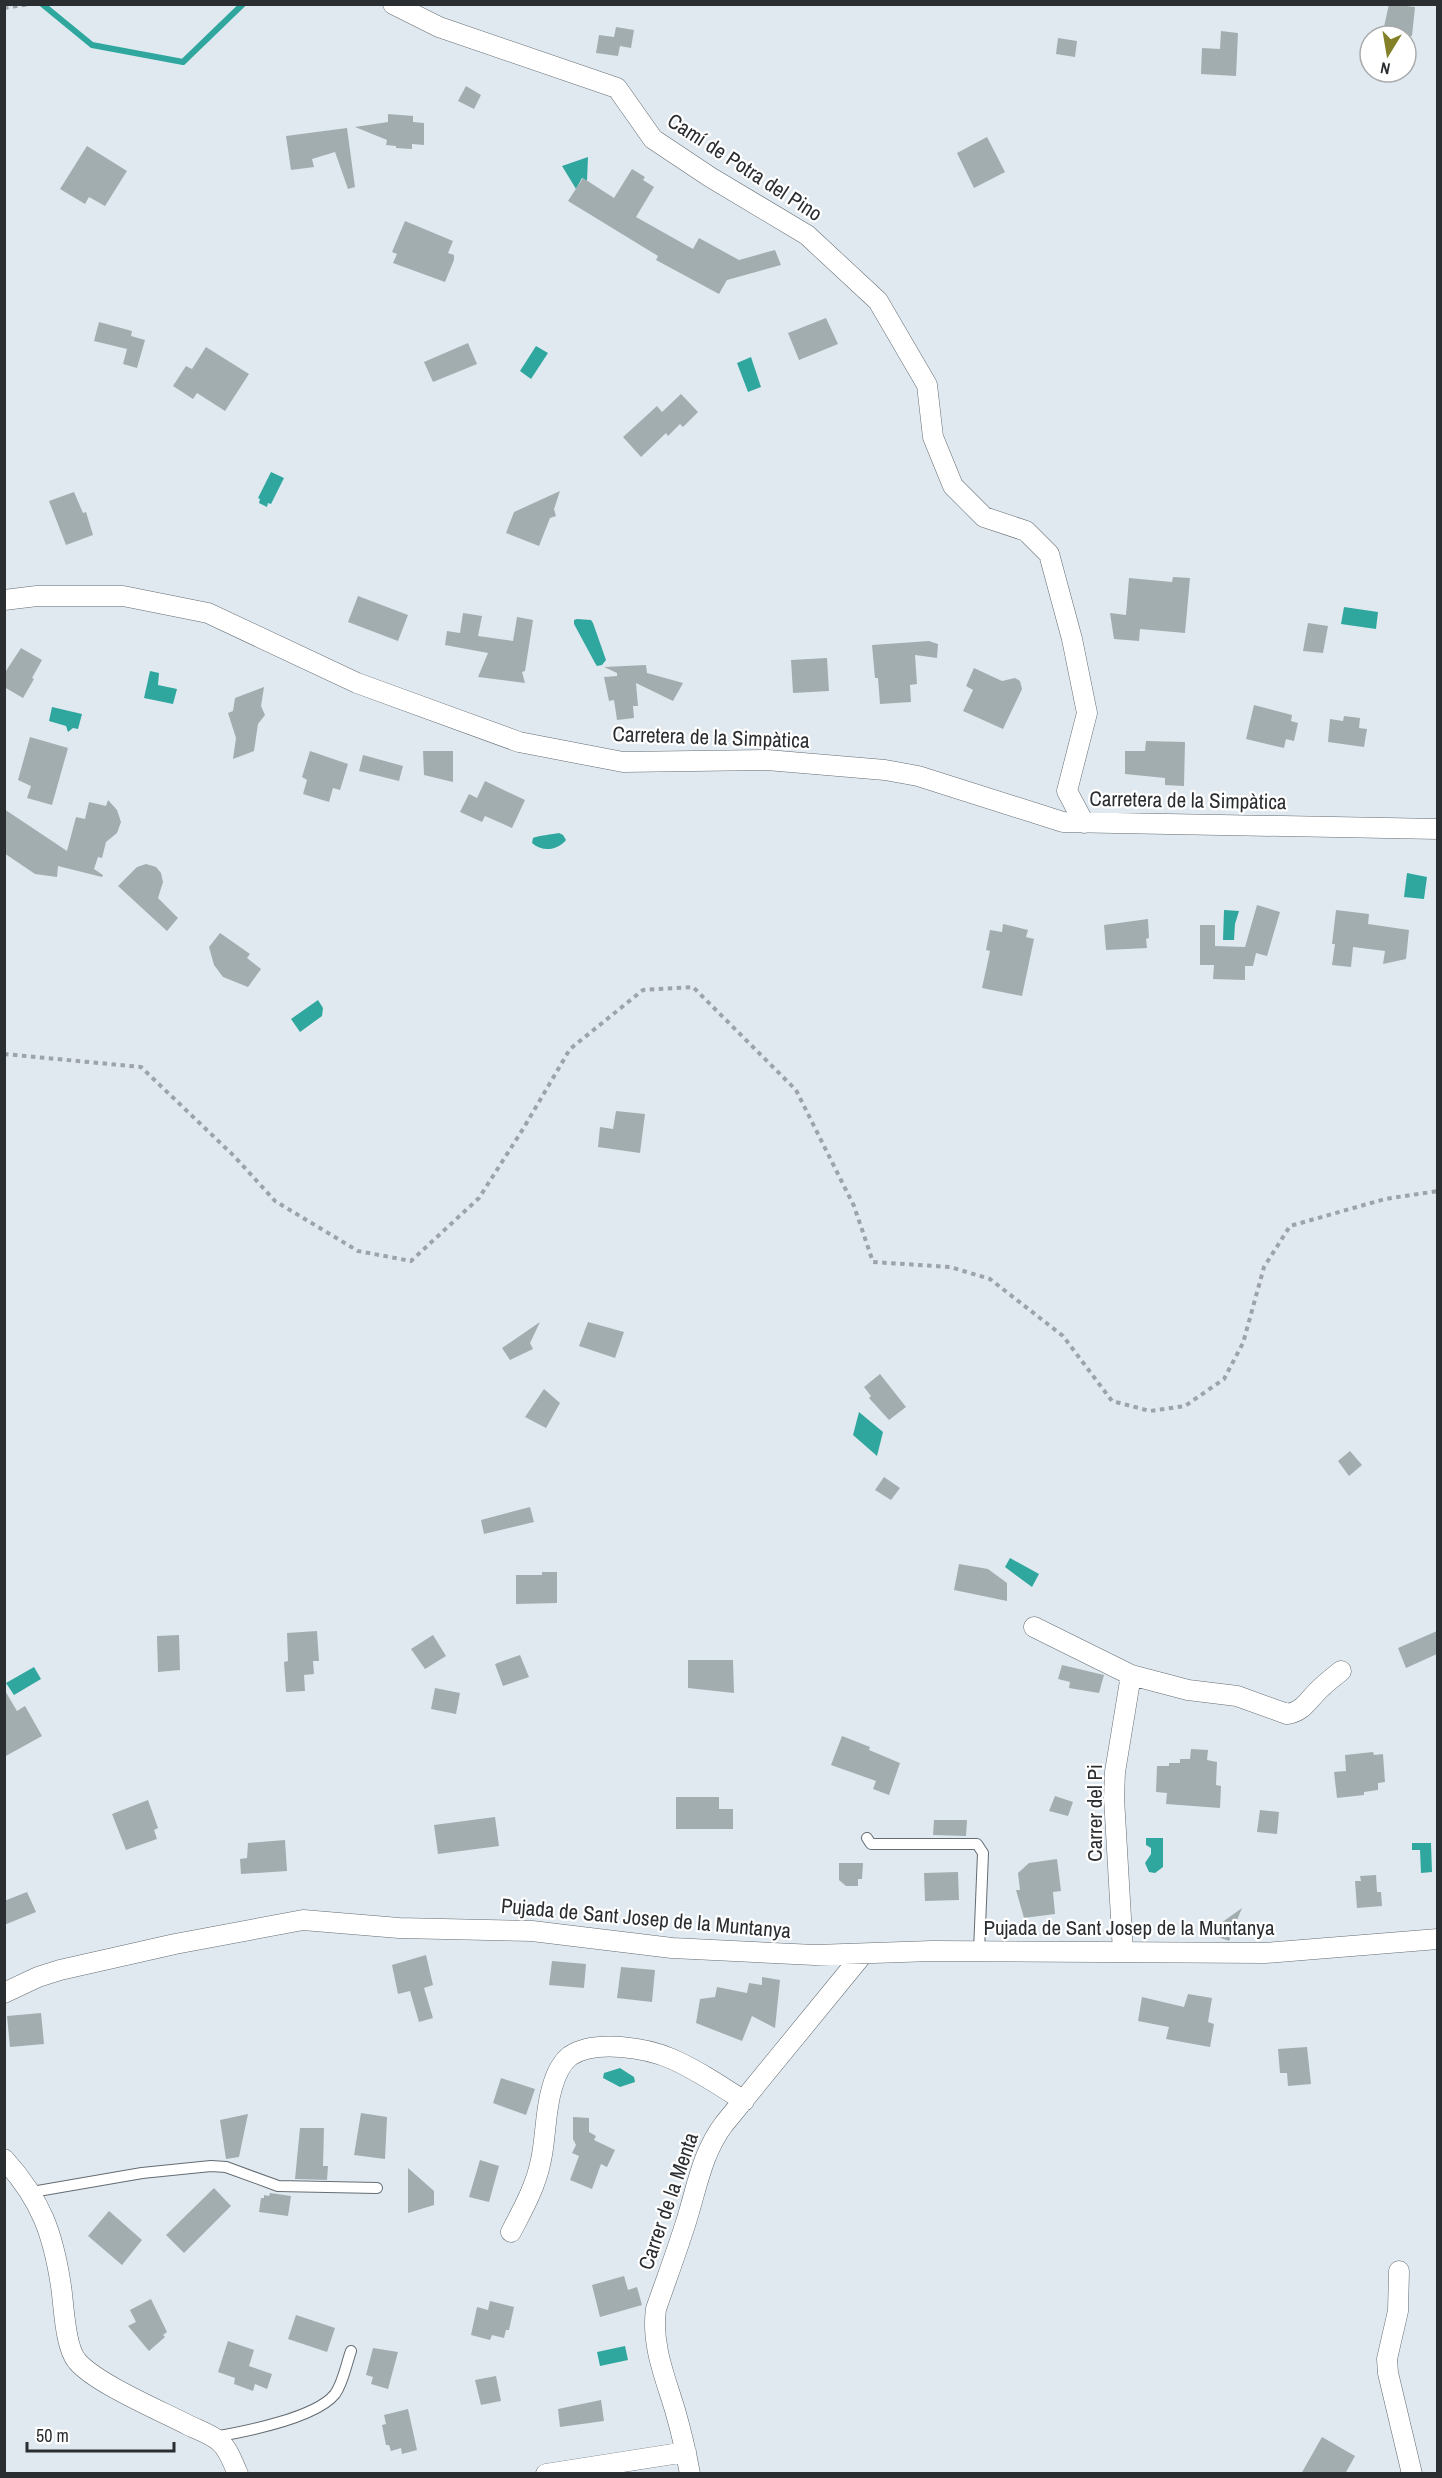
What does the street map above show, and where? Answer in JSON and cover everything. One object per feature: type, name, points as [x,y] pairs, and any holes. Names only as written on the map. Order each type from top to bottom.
[{"type":"street","name":"Camí de Potra del Pino","points":[[393,4],[439,27],[617,88],[653,139],[710,177],[807,235],[878,301],[927,385],[933,437],[953,486],[984,517],[1026,531],[1049,554],[1087,713],[1067,791],[1084,823]]},
{"type":"street","name":"Carretera de la Simpàtica","points":[[4,600],[37,596],[123,596],[208,613],[357,683],[519,742],[622,762],[767,760],[885,770],[918,776],[1063,822],[1437,829]]},
{"type":"street","points":[[1034,1627],[1131,1675],[1188,1690],[1237,1696],[1287,1714],[1302,1708],[1341,1671]]},
{"type":"street","name":"Carrer del Pi","points":[[1122,1952],[1114,1798],[1115,1772],[1131,1675]]},
{"type":"street","name":"Pujada de Sant Josep de la Muntanya","points":[[4,1993],[38,1977],[60,1970],[175,1944],[303,1920],[399,1928],[523,1931],[721,1952],[1265,1953],[1437,1939]]},
{"type":"street","name":"Carrer de la Menta","points":[[690,2474],[686,2452],[658,2355],[654,2322],[656,2309],[687,2220],[706,2152],[714,2137],[863,1954]]},
{"type":"street","points":[[511,2232],[530,2195],[541,2160],[552,2089],[563,2063],[570,2056],[592,2048],[613,2047],[655,2053],[680,2064],[744,2101]]},
{"type":"street","points":[[4,2159],[32,2192],[52,2240],[70,2345],[78,2362],[93,2375],[138,2400],[214,2437],[228,2452],[238,2474]]},
{"type":"street","points":[[1399,2271],[1398,2310],[1387,2359],[1388,2373],[1413,2474]]},
{"type":"street","points":[[546,2474],[686,2452]]},
{"type":"lane","points":[[867,1838],[871,1844],[977,1844],[983,1853],[979,1951]]},
{"type":"lane","points":[[32,2192],[142,2173],[211,2166],[226,2168],[278,2186],[377,2188]]},
{"type":"lane","points":[[214,2437],[278,2422],[325,2402],[339,2387],[351,2351]]},
{"type":"path","points":[[4,8],[30,4]]},
{"type":"path","points":[[4,1054],[141,1067],[234,1156],[275,1201],[358,1251],[411,1261],[479,1198],[570,1049],[643,990],[693,987],[796,1090],[854,1206],[873,1262],[950,1268],[990,1279],[1063,1336],[1112,1401],[1150,1411],[1185,1406],[1224,1379],[1243,1343],[1264,1267],[1290,1227],[1385,1199],[1437,1191]]},
{"type":"shaded area","points":[[588,157],[587,181],[582,178],[576,189],[562,166]]},
{"type":"shaded area","points":[[536,346],[548,353],[531,379],[520,371]]},
{"type":"shaded area","points":[[751,357],[761,387],[748,392],[737,363]]},
{"type":"shaded area","points":[[271,472],[284,478],[271,504],[268,503],[267,507],[259,503],[258,498]]},
{"type":"shaded area","points":[[1344,607],[1378,612],[1376,629],[1341,624]]},
{"type":"shaded area","points":[[574,620],[591,620],[593,623],[606,660],[602,665],[597,666],[595,663],[574,624]]},
{"type":"shaded area","points":[[150,671],[159,673],[158,685],[177,689],[173,704],[144,698]]},
{"type":"shaded area","points":[[52,707],[82,714],[78,729],[73,728],[68,732],[66,726],[49,721]]},
{"type":"shaded area","points":[[559,833],[566,840],[554,848],[540,848],[532,843],[535,837]]},
{"type":"shaded area","points":[[1407,873],[1427,877],[1424,899],[1404,897]]},
{"type":"shaded area","points":[[1224,910],[1239,911],[1234,940],[1223,940]]},
{"type":"shaded area","points":[[318,1000],[323,1008],[322,1016],[300,1032],[291,1019]]},
{"type":"shaded area","points":[[859,1412],[883,1432],[877,1456],[853,1435]]},
{"type":"shaded area","points":[[1010,1558],[1039,1574],[1032,1587],[1005,1567]]},
{"type":"shaded area","points":[[34,1667],[41,1679],[14,1695],[6,1683]]},
{"type":"shaded area","points":[[1146,1838],[1163,1838],[1163,1867],[1155,1873],[1149,1872],[1145,1863],[1151,1854],[1151,1848],[1146,1845]]},
{"type":"shaded area","points":[[1412,1843],[1431,1843],[1432,1872],[1421,1873],[1420,1850],[1412,1850]]},
{"type":"shaded area","points":[[620,2068],[634,2077],[635,2082],[620,2087],[603,2078],[604,2073]]},
{"type":"shaded area","points":[[625,2346],[628,2360],[600,2366],[597,2352]]},
{"type":"building","points":[[1389,4],[1415,7],[1413,24],[1385,24]]},
{"type":"building","points":[[616,27],[634,30],[631,48],[620,46],[618,56],[596,53],[599,35],[614,37]]},
{"type":"building","points":[[1221,31],[1238,33],[1236,76],[1201,74],[1202,48],[1220,49]]},
{"type":"building","points":[[1058,38],[1077,41],[1075,57],[1056,54]]},
{"type":"building","points":[[466,86],[481,95],[474,109],[458,101]]},
{"type":"building","points":[[388,114],[413,116],[413,122],[424,123],[424,145],[412,144],[412,149],[396,148],[396,146],[386,145],[387,140],[355,127],[388,122]]},
{"type":"building","points":[[347,128],[355,187],[348,189],[335,152],[312,159],[314,167],[291,170],[286,136]]},
{"type":"building","points":[[987,137],[1005,172],[974,188],[957,153]]},
{"type":"building","points":[[87,146],[127,171],[105,206],[89,197],[85,204],[60,189]]},
{"type":"building","points":[[632,169],[645,177],[643,180],[654,187],[636,217],[693,249],[699,238],[739,260],[775,250],[781,265],[727,280],[719,294],[656,260],[658,256],[568,201],[583,178],[614,198]]},
{"type":"building","points":[[405,221],[453,241],[448,253],[454,255],[454,260],[445,282],[393,263],[397,254],[392,252]]},
{"type":"building","points":[[826,318],[838,344],[799,360],[788,333]]},
{"type":"building","points":[[99,322],[132,331],[131,336],[145,340],[137,368],[123,364],[127,349],[94,341]]},
{"type":"building","points":[[468,343],[477,364],[433,382],[424,362]]},
{"type":"building","points":[[206,347],[249,374],[225,411],[197,393],[193,399],[173,386],[186,366],[192,369]]},
{"type":"building","points":[[681,394],[698,412],[683,427],[680,424],[668,436],[666,433],[641,457],[623,437],[657,406],[662,412]]},
{"type":"building","points":[[560,491],[554,509],[556,516],[550,518],[539,546],[506,533],[514,512]]},
{"type":"building","points":[[74,492],[83,513],[86,512],[93,535],[66,545],[49,501]]},
{"type":"building","points":[[1173,577],[1190,578],[1185,633],[1140,629],[1139,641],[1114,639],[1110,613],[1126,615],[1129,578],[1172,582]]},
{"type":"building","points":[[358,596],[408,615],[398,641],[348,622]]},
{"type":"building","points":[[463,613],[482,616],[478,636],[513,641],[517,617],[533,620],[525,671],[522,672],[525,683],[478,677],[488,653],[445,645],[447,631],[460,633]]},
{"type":"building","points":[[1308,623],[1328,626],[1323,653],[1303,651]]},
{"type":"building","points":[[929,641],[938,644],[937,658],[915,655],[917,684],[910,685],[911,702],[880,704],[872,645]]},
{"type":"building","points":[[21,648],[42,660],[23,698],[4,687],[4,674]]},
{"type":"building","points":[[827,658],[829,691],[793,693],[791,660]]},
{"type":"building","points":[[646,665],[647,673],[683,683],[673,701],[636,683],[638,706],[633,706],[634,718],[617,720],[614,700],[609,701],[604,677],[617,676],[617,673],[604,667]]},
{"type":"building","points":[[974,668],[1002,681],[1015,678],[1020,681],[1022,689],[1003,729],[963,711],[973,690],[966,686]]},
{"type":"building","points":[[264,687],[261,706],[265,715],[258,724],[254,751],[233,759],[236,738],[228,713],[233,711],[235,698]]},
{"type":"building","points":[[1254,705],[1292,715],[1291,721],[1298,723],[1294,741],[1286,739],[1284,748],[1246,739]]},
{"type":"building","points":[[1344,716],[1360,718],[1359,728],[1367,729],[1364,747],[1328,742],[1330,719],[1343,721]]},
{"type":"building","points":[[30,737],[68,748],[52,805],[27,798],[31,786],[18,780]]},
{"type":"building","points":[[1146,741],[1185,742],[1184,786],[1165,785],[1165,778],[1125,774],[1125,751],[1145,751]]},
{"type":"building","points":[[310,751],[348,764],[340,790],[333,788],[329,802],[303,794],[307,780],[302,777]]},
{"type":"building","points":[[423,751],[453,751],[453,782],[424,775]]},
{"type":"building","points":[[363,755],[403,766],[399,781],[359,771]]},
{"type":"building","points":[[485,781],[525,800],[512,828],[485,816],[482,822],[460,812],[469,794],[477,798]]},
{"type":"building","points":[[108,800],[117,810],[121,822],[117,833],[106,842],[102,858],[98,857],[94,869],[103,875],[102,877],[58,866],[57,877],[35,874],[4,853],[4,809],[67,851],[76,817],[85,819],[89,802],[106,806]]},
{"type":"building","points":[[146,864],[156,867],[161,873],[163,882],[158,898],[178,918],[167,931],[118,886],[137,867]]},
{"type":"building","points":[[1257,905],[1280,912],[1267,956],[1256,953],[1253,966],[1245,966],[1245,980],[1213,979],[1214,965],[1200,965],[1200,925],[1215,925],[1215,946],[1245,947]]},
{"type":"building","points":[[1336,910],[1369,914],[1368,924],[1409,930],[1406,959],[1383,964],[1385,951],[1353,947],[1351,967],[1332,965]]},
{"type":"building","points":[[1148,919],[1147,948],[1106,950],[1104,925]]},
{"type":"building","points":[[1003,924],[1028,930],[1026,937],[1034,939],[1022,996],[982,988],[990,951],[986,950],[990,930],[1002,932]]},
{"type":"building","points":[[220,933],[250,954],[247,958],[261,969],[248,987],[223,977],[214,965],[209,947]]},
{"type":"building","points":[[616,1111],[645,1114],[640,1153],[598,1147],[600,1127],[613,1129]]},
{"type":"building","points":[[540,1322],[530,1343],[533,1349],[510,1360],[502,1348]]},
{"type":"building","points":[[588,1322],[624,1332],[615,1358],[579,1346]]},
{"type":"building","points":[[880,1374],[906,1407],[889,1420],[869,1398],[871,1396],[864,1387]]},
{"type":"building","points":[[544,1389],[560,1403],[546,1428],[525,1417]]},
{"type":"building","points":[[1350,1451],[1362,1465],[1349,1476],[1338,1461]]},
{"type":"building","points":[[884,1477],[900,1488],[891,1500],[875,1490]]},
{"type":"building","points":[[530,1507],[534,1522],[484,1534],[481,1520]]},
{"type":"building","points":[[959,1564],[988,1569],[1007,1583],[1007,1601],[954,1590]]},
{"type":"building","points":[[542,1572],[557,1572],[557,1603],[516,1604],[516,1575],[542,1575]]},
{"type":"building","points":[[317,1631],[319,1661],[313,1661],[314,1674],[304,1675],[305,1691],[286,1692],[284,1662],[288,1661],[287,1633]]},
{"type":"building","points":[[1437,1631],[1437,1654],[1406,1668],[1398,1648]]},
{"type":"building","points":[[179,1635],[180,1670],[158,1672],[157,1636]]},
{"type":"building","points":[[433,1635],[446,1656],[425,1669],[411,1649]]},
{"type":"building","points":[[520,1655],[529,1677],[503,1686],[495,1664]]},
{"type":"building","points":[[688,1660],[733,1660],[734,1693],[688,1688]]},
{"type":"building","points":[[1062,1665],[1104,1675],[1099,1693],[1069,1688],[1070,1682],[1058,1679]]},
{"type":"building","points":[[435,1688],[460,1693],[456,1714],[431,1709]]},
{"type":"building","points":[[4,1689],[17,1711],[25,1706],[42,1736],[4,1757]]},
{"type":"building","points":[[842,1736],[870,1747],[869,1750],[900,1763],[889,1795],[873,1789],[876,1781],[831,1765]]},
{"type":"building","points":[[1191,1749],[1208,1750],[1207,1760],[1217,1762],[1216,1785],[1221,1786],[1220,1808],[1166,1804],[1167,1793],[1156,1792],[1157,1766],[1169,1766],[1169,1763],[1180,1763],[1180,1759],[1190,1759]]},
{"type":"building","points":[[1373,1752],[1374,1755],[1383,1754],[1385,1782],[1378,1783],[1378,1790],[1364,1792],[1364,1795],[1337,1798],[1334,1772],[1346,1771],[1345,1755]]},
{"type":"building","points":[[1055,1796],[1073,1802],[1068,1816],[1049,1811]]},
{"type":"building","points":[[676,1797],[719,1797],[719,1809],[733,1809],[733,1829],[676,1829]]},
{"type":"building","points":[[148,1800],[158,1828],[154,1830],[157,1839],[126,1850],[112,1814]]},
{"type":"building","points":[[1260,1810],[1279,1812],[1277,1834],[1257,1832]]},
{"type":"building","points":[[495,1817],[499,1846],[438,1854],[434,1825]]},
{"type":"building","points":[[934,1820],[967,1820],[966,1836],[933,1835]]},
{"type":"building","points":[[285,1840],[287,1871],[241,1874],[240,1859],[247,1858],[248,1843]]},
{"type":"building","points":[[1057,1859],[1061,1891],[1053,1892],[1055,1914],[1024,1918],[1016,1890],[1020,1890],[1018,1873],[1029,1863]]},
{"type":"building","points":[[839,1863],[863,1863],[862,1879],[858,1879],[858,1886],[846,1886],[839,1880]]},
{"type":"building","points":[[958,1872],[959,1900],[925,1901],[924,1873]]},
{"type":"building","points":[[1376,1875],[1377,1892],[1381,1892],[1382,1906],[1357,1908],[1355,1881],[1361,1881],[1360,1876]]},
{"type":"building","points":[[27,1892],[36,1912],[4,1925],[4,1901]]},
{"type":"building","points":[[1242,1908],[1237,1920],[1236,1937],[1231,1936],[1229,1941],[1207,1933]]},
{"type":"building","points":[[426,1955],[433,1985],[424,1988],[433,2018],[419,2022],[410,1991],[398,1994],[392,1965]]},
{"type":"building","points":[[552,1961],[586,1964],[584,1988],[549,1985]]},
{"type":"building","points":[[621,1967],[655,1970],[652,2002],[617,1998]]},
{"type":"building","points":[[762,1977],[780,1980],[775,2028],[752,2016],[742,2041],[696,2023],[700,1999],[715,1997],[717,1987],[747,1993],[749,1983],[762,1985]]},
{"type":"building","points":[[1188,1994],[1212,1998],[1208,2022],[1214,2024],[1210,2047],[1166,2039],[1169,2027],[1138,2021],[1142,1997],[1184,2007]]},
{"type":"building","points":[[41,2013],[44,2044],[10,2047],[7,2016]]},
{"type":"building","points":[[1307,2047],[1311,2084],[1288,2086],[1287,2073],[1280,2073],[1278,2049]]},
{"type":"building","points":[[501,2078],[535,2089],[526,2115],[493,2103]]},
{"type":"building","points":[[361,2113],[387,2117],[385,2159],[354,2155]]},
{"type":"building","points":[[248,2114],[239,2157],[226,2159],[220,2120]]},
{"type":"building","points":[[573,2117],[589,2118],[589,2132],[596,2136],[594,2140],[615,2150],[607,2167],[601,2164],[592,2189],[570,2180],[579,2156],[572,2153],[576,2145],[573,2139]]},
{"type":"building","points":[[300,2128],[324,2128],[323,2166],[328,2166],[327,2180],[295,2179]]},
{"type":"building","points":[[480,2160],[499,2166],[489,2202],[469,2197]]},
{"type":"building","points":[[408,2168],[434,2191],[434,2205],[408,2213]]},
{"type":"building","points":[[214,2188],[231,2206],[184,2253],[166,2235]]},
{"type":"building","points":[[270,2193],[291,2196],[288,2216],[259,2212],[261,2198],[264,2198],[264,2195],[269,2196]]},
{"type":"building","points":[[109,2211],[142,2240],[122,2265],[88,2236]]},
{"type":"building","points":[[624,2276],[628,2290],[637,2287],[642,2305],[600,2317],[592,2285]]},
{"type":"building","points":[[151,2299],[167,2332],[163,2335],[165,2337],[149,2351],[128,2326],[136,2322],[130,2310]]},
{"type":"building","points":[[490,2301],[514,2307],[509,2330],[506,2330],[504,2338],[492,2335],[490,2340],[471,2335],[477,2307],[488,2310]]},
{"type":"building","points":[[296,2315],[335,2328],[327,2352],[288,2339]]},
{"type":"building","points":[[228,2341],[254,2350],[249,2366],[272,2374],[267,2389],[255,2384],[253,2391],[234,2384],[235,2378],[218,2372]]},
{"type":"building","points":[[373,2348],[398,2352],[388,2389],[371,2384],[373,2377],[366,2375]]},
{"type":"building","points":[[496,2376],[501,2401],[481,2405],[475,2380]]},
{"type":"building","points":[[601,2400],[604,2421],[560,2427],[558,2409]]},
{"type":"building","points":[[408,2409],[417,2450],[402,2454],[401,2448],[391,2451],[389,2445],[386,2445],[382,2425],[386,2424],[384,2415]]},
{"type":"building","points":[[1322,2437],[1355,2456],[1345,2474],[1301,2474]]},
{"type":"waterway","points":[[42,4],[92,45],[183,62],[243,4]]}]
